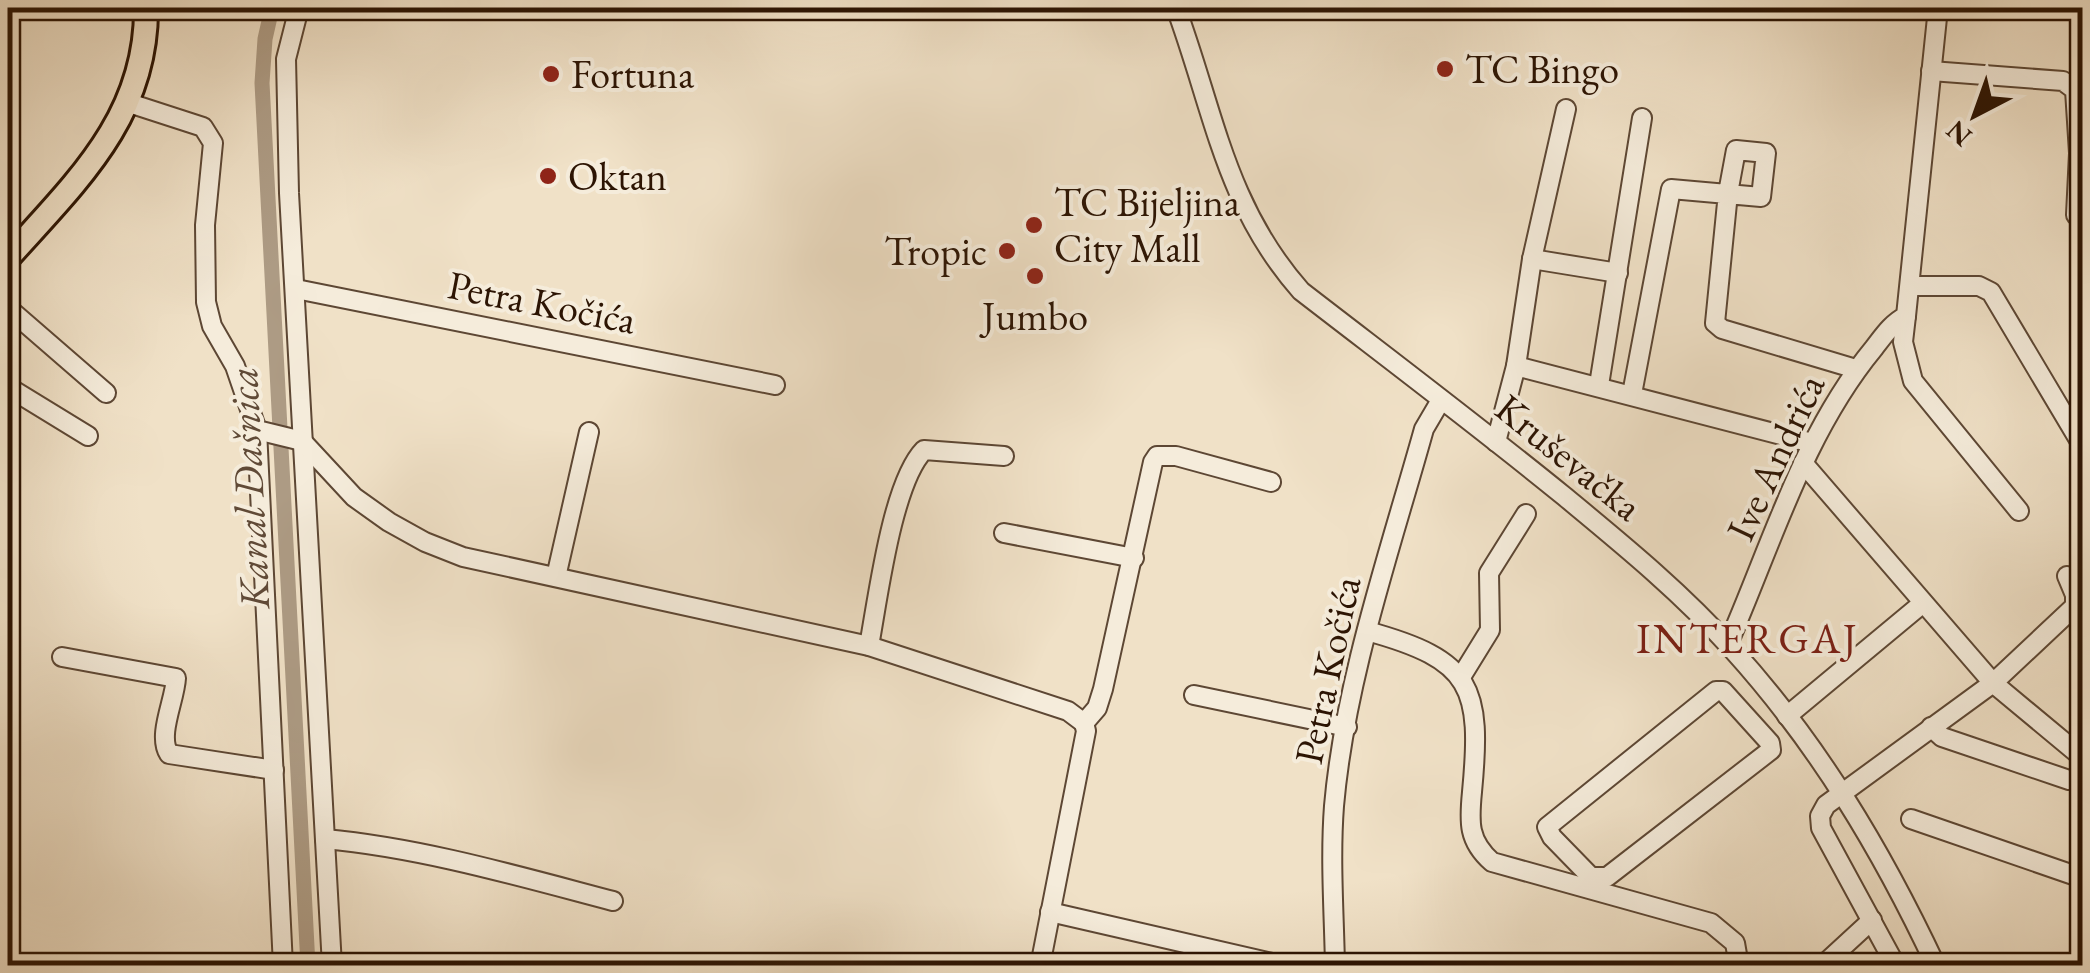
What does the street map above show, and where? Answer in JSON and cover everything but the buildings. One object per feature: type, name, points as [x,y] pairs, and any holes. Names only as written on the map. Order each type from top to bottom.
[{"type":"main road","points":[[8,258],[74,184],[130,103],[144,48],[146,8]]},
{"type":"street","points":[[299,8],[286,60],[285,83],[296,288],[297,440],[307,474],[311,621],[332,966]]},
{"type":"street","name":"Kruševačka","points":[[1176,8],[1234,188],[1278,264],[1301,291],[1641,559],[1728,644],[1842,791],[1879,852],[1936,966]]},
{"type":"street","points":[[1938,8],[1903,342],[1913,381],[2019,512]]},
{"type":"street","points":[[1930,71],[2063,81],[2075,90],[2076,215]]},
{"type":"street","points":[[130,103],[203,127],[214,144],[205,225],[206,302],[212,326],[235,366],[262,432],[283,966]]},
{"type":"street","points":[[1496,442],[1516,366],[1532,259],[1566,109]]},
{"type":"street","points":[[1599,386],[1642,118]]},
{"type":"street","points":[[1632,394],[1671,190],[1728,193],[1715,323],[1722,329],[1856,370]]},
{"type":"street","points":[[1532,259],[1618,273]]},
{"type":"street","points":[[1910,286],[1979,286],[1991,292],[2082,446]]},
{"type":"street","name":"Petra Kočića","points":[[296,288],[775,384]]},
{"type":"street","points":[[8,308],[106,394]]},
{"type":"street","name":"Ive Andrića","points":[[1728,644],[1812,443],[1856,370],[1895,322],[1906,316]]},
{"type":"street","points":[[1516,366],[1812,443]]},
{"type":"street","points":[[8,387],[88,436]]},
{"type":"street","name":"Petra Kočića","points":[[1335,966],[1334,805],[1347,727],[1367,631],[1424,429],[1441,400]]},
{"type":"street","points":[[262,432],[297,440],[354,497],[389,522],[464,557],[868,646],[1068,711],[1084,723],[1086,731],[1040,966]]},
{"type":"street","points":[[556,577],[589,432]]},
{"type":"street","points":[[868,646],[900,500],[915,460],[924,450],[1004,456]]},
{"type":"street","points":[[1084,723],[1098,708],[1153,462],[1158,456],[1176,456],[1271,482]]},
{"type":"street","points":[[1803,463],[1993,683],[2082,757]]},
{"type":"street","name":"Kruševačka","points":[[1461,676],[1490,630],[1489,573],[1526,514]]},
{"type":"street","points":[[1004,533],[1134,558]]},
{"type":"street","points":[[1896,966],[1821,828],[1820,816],[1842,791],[1993,683],[2075,606],[2067,576]]},
{"type":"street","points":[[1787,716],[1923,603]]},
{"type":"street","points":[[1367,631],[1412,644],[1440,658],[1461,676],[1472,700],[1476,727],[1468,825],[1477,848],[1492,862],[1711,924],[1735,944],[1740,966]]},
{"type":"street","points":[[62,658],[176,678],[164,747],[170,754],[274,770]]},
{"type":"street","points":[[1716,691],[1723,692],[1772,750],[1607,877],[1592,877],[1546,827],[1716,691],[1744,663]]},
{"type":"street","points":[[1194,695],[1347,727]]},
{"type":"street","points":[[1931,727],[1942,737],[2069,780]]},
{"type":"street","points":[[1911,818],[2082,878]]},
{"type":"street","points":[[325,839],[388,846],[612,901]]},
{"type":"street","points":[[1050,912],[1285,966]]},
{"type":"street","points":[[1822,966],[1872,920]]},
{"type":"waterway","name":"Kanal Dašnica","points":[[272,8],[262,83],[308,966]]},
{"type":"place","name":"TC Bingo","points":[[1445,69]]},
{"type":"place","name":"Fortuna","points":[[551,74]]},
{"type":"place","name":"Oktan","points":[[548,176]]},
{"type":"place","name":"TC Bijeljina City Mall","points":[[1034,225]]},
{"type":"place","name":"Tropic","points":[[1007,251]]},
{"type":"place","name":"Jumbo","points":[[1035,276]]},
{"type":"district","name":"INTERGAJ","points":[[1748,638]]}]
